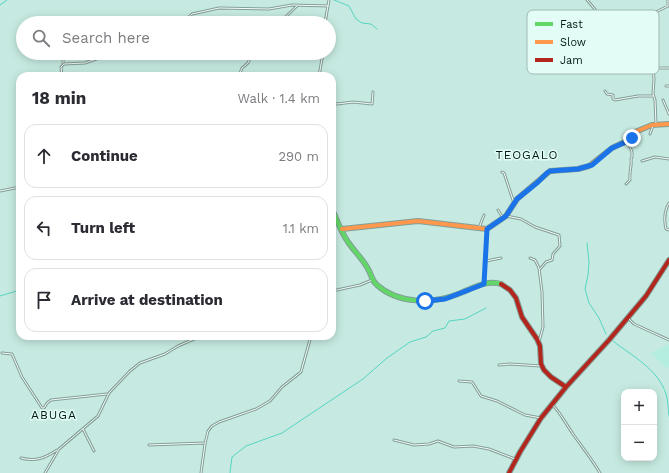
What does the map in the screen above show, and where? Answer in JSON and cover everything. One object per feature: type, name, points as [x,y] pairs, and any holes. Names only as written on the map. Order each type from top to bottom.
[{"type":"street","points":[[326,16],[329,0]]},
{"type":"street","points":[[587,0],[596,10]]},
{"type":"street","points":[[659,10],[668,6],[668,0]]},
{"type":"street","points":[[190,16],[192,14],[219,8],[269,8],[290,5],[328,6]]},
{"type":"street","points":[[287,16],[298,6]]},
{"type":"street","points":[[62,72],[64,60]]},
{"type":"street","points":[[64,63],[86,62],[92,60]]},
{"type":"street","points":[[240,72],[249,60]]},
{"type":"street","points":[[320,72],[322,60]]},
{"type":"street","points":[[650,134],[655,124],[653,74]]},
{"type":"street","points":[[605,91],[607,94],[613,95],[615,100],[638,96],[654,96]]},
{"type":"street","points":[[336,104],[353,102],[372,104],[373,92]]},
{"type":"street","points":[[663,100],[669,114]]},
{"type":"street","points":[[342,229],[412,221],[487,229],[504,217],[517,199],[550,171],[585,167],[594,163],[612,148],[631,140],[637,131],[655,124],[669,124]]},
{"type":"street","points":[[626,184],[630,180],[629,175],[632,165],[632,152],[628,141]]},
{"type":"street","points":[[642,161],[655,157],[669,159]]},
{"type":"street","points":[[502,172],[514,203]]},
{"type":"street","points":[[0,191],[16,188]]},
{"type":"street","points":[[669,203],[665,208],[665,216],[666,229],[669,230]]},
{"type":"street","points":[[498,210],[504,217],[521,219],[535,227],[559,235],[560,246],[553,254],[552,260],[546,262],[540,269]]},
{"type":"street","points":[[479,229],[484,215]]},
{"type":"street","points":[[336,217],[347,241],[369,270],[372,280],[378,286],[393,295],[425,301],[445,299],[484,284],[495,282],[508,289],[517,300],[521,316],[533,332],[538,343],[542,366],[546,373],[566,387]]},
{"type":"street","points":[[484,284],[487,229]]},
{"type":"street","points":[[485,261],[501,258]]},
{"type":"street","points":[[530,258],[535,260],[540,269],[543,330],[538,343]]},
{"type":"street","points":[[509,473],[541,418],[566,387],[628,318],[652,288],[668,263]]},
{"type":"street","points":[[336,290],[360,285],[372,280]]},
{"type":"street","points":[[628,318],[634,324],[669,340]]},
{"type":"street","points":[[21,458],[26,460],[37,460],[59,449],[99,416],[108,394],[130,371],[140,363],[165,354],[192,340]]},
{"type":"street","points":[[201,473],[208,431],[213,424],[252,410],[268,402],[282,387],[299,374],[303,368],[310,340]]},
{"type":"street","points":[[2,353],[12,354],[22,377],[42,408],[44,408],[51,400],[108,394]]},
{"type":"street","points":[[499,365],[510,364],[542,366]]},
{"type":"street","points":[[459,381],[472,382],[481,396],[497,401],[525,415],[541,418]]},
{"type":"street","points":[[553,404],[590,456],[600,473]]},
{"type":"street","points":[[83,429],[94,451]]},
{"type":"street","points":[[394,440],[414,445],[429,444],[438,441],[454,447],[472,446],[489,449],[516,459]]},
{"type":"street","points":[[149,445],[205,444]]},
{"type":"street","points":[[45,473],[59,449]]},
{"type":"shaded area","points":[[669,344],[669,367],[666,368],[651,353]]},
{"type":"waterway","points":[[0,5],[7,0]]},
{"type":"waterway","points":[[334,0],[349,6],[356,19],[362,23],[371,24],[377,29]]},
{"type":"waterway","points":[[587,243],[589,262],[585,289],[589,303],[599,318],[606,334]]},
{"type":"waterway","points":[[0,296],[16,291]]},
{"type":"waterway","points":[[230,473],[232,457],[246,446],[282,433],[363,379],[387,358],[410,342],[426,337],[433,331],[445,328],[449,321],[465,319],[486,308]]},
{"type":"waterway","points":[[613,341],[644,364],[657,377],[666,394],[669,416]]},
{"type":"traffic: fast","points":[[336,218],[350,245],[366,265],[377,285],[395,296],[405,299],[427,301],[448,297],[485,284],[501,284]]},
{"type":"traffic: slow","points":[[342,229],[418,221],[487,229],[506,216],[517,199],[550,171],[578,169],[589,166],[612,148],[631,139],[635,132],[652,125],[669,124]]},
{"type":"traffic: jam","points":[[509,473],[541,418],[566,387],[609,340],[646,296],[669,260]]},
{"type":"traffic: jam","points":[[501,284],[510,290],[516,298],[522,317],[537,339],[540,346],[541,364],[544,370],[551,377],[566,387]]},
{"type":"district","name":"TEOGALO","points":[[527,155]]},
{"type":"district","name":"ABUGA","points":[[54,415]]},
{"type":"route","points":[[425,301],[445,299],[484,284],[487,229],[506,216],[517,199],[538,182],[544,175],[550,171],[571,170],[592,165],[612,148],[631,140],[632,138]]}]
